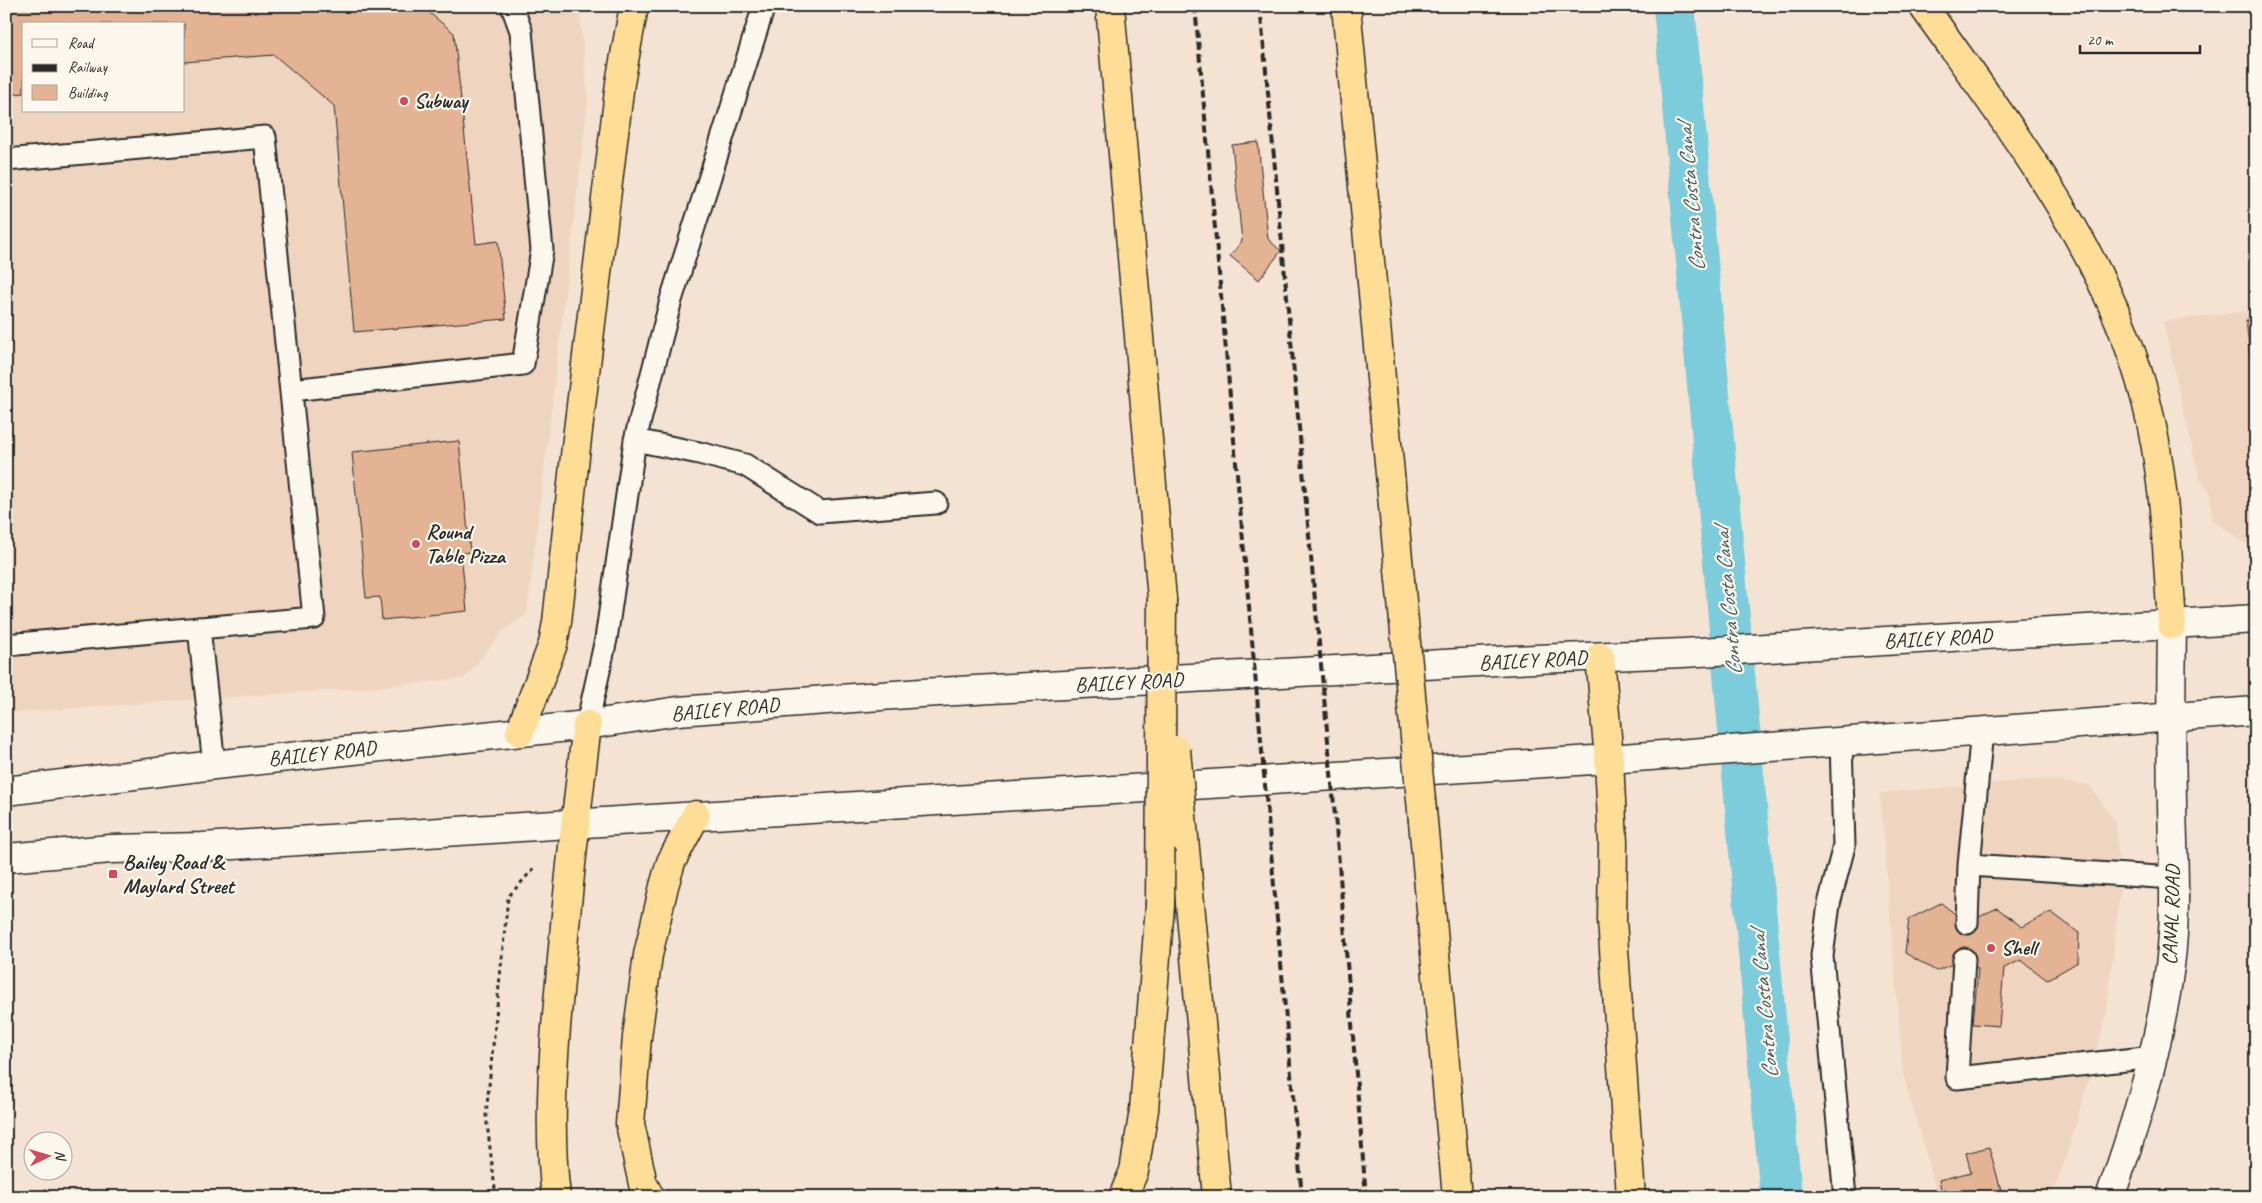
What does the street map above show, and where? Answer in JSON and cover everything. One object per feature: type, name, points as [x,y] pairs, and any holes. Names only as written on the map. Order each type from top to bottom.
[{"type":"highway","points":[[520,732],[553,644],[557,622],[577,437],[620,83],[634,6]]},
{"type":"highway","points":[[1110,6],[1217,1197]]},
{"type":"highway","points":[[1346,6],[1457,1197]]},
{"type":"highway","points":[[1923,6],[2033,162],[2078,234],[2122,326],[2146,400],[2160,472],[2172,625]]},
{"type":"highway","points":[[1124,1197],[1134,1171],[1144,1110],[1160,905],[1162,599]]},
{"type":"highway","points":[[1600,657],[1610,759],[1613,844],[1612,920],[1631,1197]]},
{"type":"highway","points":[[556,1197],[551,1156],[553,1052],[575,824],[587,725]]},
{"type":"highway","points":[[650,1197],[643,1184],[630,1124],[637,1036],[648,955],[664,886],[671,862],[696,815]]},
{"type":"main road","name":"BAILEY ROAD","points":[[6,792],[214,765],[587,725],[678,712],[921,693],[1600,657],[2256,619]]},
{"type":"main road","name":"CANAL ROAD","points":[[2110,1197],[2127,1151],[2154,1057],[2170,965],[2174,878],[2170,719],[2172,625]]},
{"type":"main road","points":[[6,858],[111,849],[202,847],[1610,759],[1804,743],[2170,719],[2256,711]]},
{"type":"lane","points":[[292,390],[523,364],[542,250],[521,31],[512,6]]},
{"type":"lane","points":[[587,725],[606,639],[635,440],[671,300],[764,6]]},
{"type":"lane","points":[[6,160],[266,137],[314,618],[6,645]]},
{"type":"lane","points":[[635,440],[700,453],[746,465],[820,512],[936,503]]},
{"type":"lane","points":[[199,628],[214,765]]},
{"type":"lane","points":[[1966,923],[1969,865],[1982,731]]},
{"type":"lane","points":[[1840,741],[1844,846],[1829,904],[1822,956],[1845,1197]]},
{"type":"lane","points":[[1969,865],[2174,878]]},
{"type":"lane","points":[[1964,959],[1957,1078],[2154,1057]]},
{"type":"path","points":[[496,1197],[486,1115],[508,897]]},
{"type":"shaded area","points":[[6,6],[579,6],[588,101],[527,614],[502,632],[465,678],[378,687],[6,713]]},
{"type":"shaded area","points":[[2256,310],[2256,550],[2212,520],[2210,493],[2199,478],[2163,321]]},
{"type":"shaded area","points":[[2045,779],[2089,785],[2116,822],[2120,892],[2106,1017],[2071,1141],[2052,1197],[1938,1197],[1903,1074],[1880,793]]},
{"type":"building","points":[[6,6],[421,6],[454,33],[476,244],[498,241],[506,319],[354,332],[334,106],[274,55],[185,62],[185,22],[22,22],[22,93],[6,95]]},
{"type":"building","points":[[1258,142],[1268,239],[1281,251],[1259,280],[1230,256],[1242,241],[1232,145]]},
{"type":"building","points":[[2256,319],[2256,401],[2255,401],[2246,320]]},
{"type":"building","points":[[459,441],[470,552],[461,553],[467,611],[382,620],[380,597],[366,598],[352,452]]},
{"type":"building","points":[[1941,903],[1967,923],[1997,908],[2022,927],[2051,912],[2079,933],[2078,962],[2047,980],[2021,960],[2004,968],[1999,1026],[1973,1024],[1978,969],[1964,959],[1936,971],[1905,953],[1909,919]]},
{"type":"building","points":[[1989,1147],[2003,1197],[1943,1197],[1939,1180],[1971,1172],[1966,1153]]},
{"type":"waterway","name":"Contra Costa Canal","points":[[1674,6],[1781,1197]]},
{"type":"railway","points":[[1195,6],[1302,1197]]},
{"type":"railway","points":[[1260,6],[1336,827],[1366,1197]]},
{"type":"place","name":"Subway","points":[[404,101]]},
{"type":"place","name":"Round Table Pizza","points":[[416,544]]},
{"type":"place","name":"Bailey Road & Maylard Street","points":[[113,874]]},
{"type":"place","name":"Shell","points":[[1991,948]]}]
